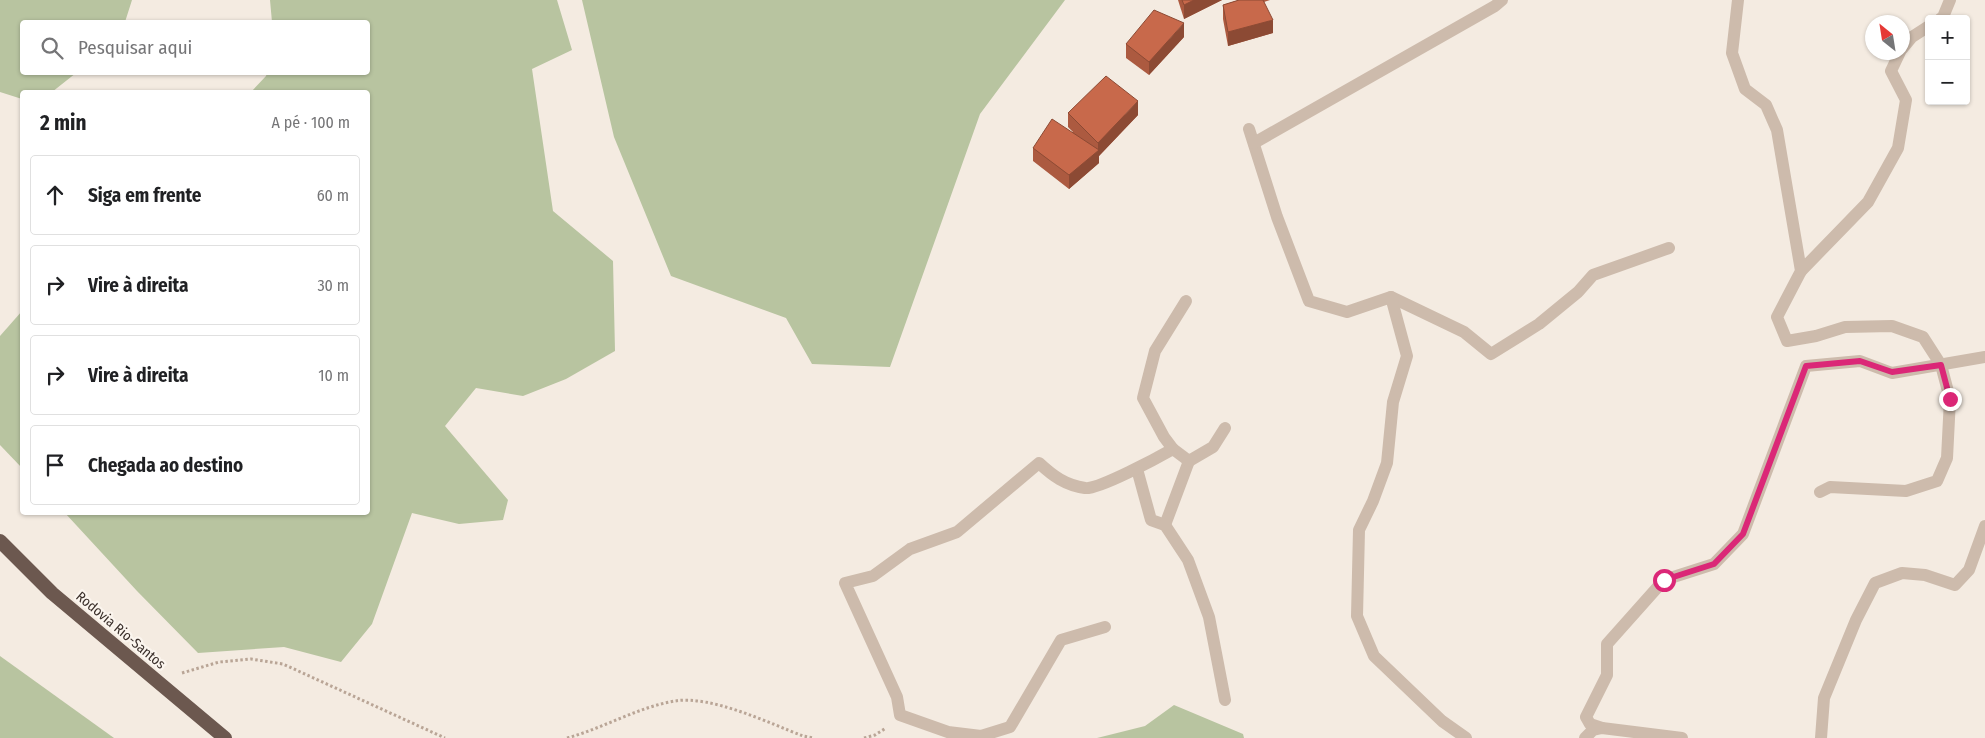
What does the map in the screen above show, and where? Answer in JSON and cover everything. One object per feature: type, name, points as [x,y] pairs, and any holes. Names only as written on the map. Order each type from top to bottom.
[{"type":"highway","name":"Rodovia Rio-Santos","points":[[0,541],[52,594],[226,738]]},
{"type":"street","points":[[1254,143],[1496,6],[1502,0]]},
{"type":"street","points":[[1738,0],[1732,53],[1745,89],[1766,105],[1777,130],[1801,271]]},
{"type":"street","points":[[1944,15],[1950,0]]},
{"type":"street","points":[[1910,39],[1925,29]]},
{"type":"street","points":[[1820,492],[1830,487],[1906,491],[1937,481],[1947,458],[1950,399],[1941,365],[1924,337],[1892,326],[1845,327],[1816,336],[1786,341],[1777,317],[1801,271],[1868,202],[1898,148],[1906,100],[1891,71],[1896,60]]},
{"type":"street","points":[[1249,129],[1277,217],[1309,302],[1347,312],[1391,297],[1464,332],[1491,354],[1539,324],[1578,292],[1593,276],[1669,248]]},
{"type":"street","points":[[1391,297],[1407,356],[1393,402],[1387,463],[1359,530],[1357,616],[1374,656],[1442,721],[1466,738]]},
{"type":"street","points":[[1186,301],[1155,351],[1143,398],[1164,437],[1173,449],[1189,461]]},
{"type":"street","points":[[1682,738],[1602,728],[1590,724],[1586,717],[1607,675],[1607,644],[1664,580],[1714,564],[1743,534],[1806,366],[1860,361],[1892,372],[1985,357]]},
{"type":"street","points":[[1165,525],[1189,461],[1214,446],[1225,428]]},
{"type":"street","points":[[1105,627],[1060,640],[1010,727],[981,736],[948,732],[900,715],[897,696],[845,583],[873,576],[910,549],[957,532],[1039,463],[1057,479],[1088,489],[1137,469],[1173,449]]},
{"type":"street","points":[[1137,469],[1151,520],[1165,525],[1188,560],[1209,617],[1226,700]]},
{"type":"street","points":[[1821,738],[1824,698],[1856,620],[1875,583],[1902,573],[1925,575],[1954,585],[1969,570],[1985,526]]},
{"type":"street","points":[[1586,738],[1593,730],[1602,728]]},
{"type":"path","points":[[157,681],[219,662],[251,659],[283,664],[445,738]]},
{"type":"path","points":[[567,738],[645,710],[676,701],[695,700],[712,702],[813,738]]},
{"type":"green space","points":[[0,0],[132,0],[126,20],[20,20],[20,75],[73,75],[55,90],[20,90],[20,98],[0,92]]},
{"type":"green space","points":[[270,0],[557,0],[572,50],[532,69],[553,211],[613,261],[615,351],[566,379],[523,396],[476,388],[445,426],[508,500],[503,520],[459,524],[412,513],[372,624],[341,662],[284,647],[198,653],[137,591],[67,515],[370,515],[370,90],[253,90],[266,75],[370,75],[370,20],[272,20]]},
{"type":"green space","points":[[582,0],[1065,0],[980,114],[890,367],[812,364],[786,318],[671,276],[614,137]]},
{"type":"green space","points":[[20,313],[20,466],[0,445],[0,336]]},
{"type":"green space","points":[[0,656],[114,738],[0,738]]},
{"type":"green space","points":[[1174,705],[1243,734],[1244,738],[1097,738],[1145,726]]},
{"type":"building","points":[[1182,0],[1194,0],[1184,5]]},
{"type":"building","points":[[1239,0],[1263,0],[1273,20],[1228,32],[1223,5]]},
{"type":"building","points":[[1154,10],[1184,23],[1149,62],[1126,44]]},
{"type":"building","points":[[1106,76],[1138,101],[1098,143],[1068,113]]},
{"type":"building","points":[[1052,119],[1099,150],[1069,175],[1033,148]]},
{"type":"route","points":[[1664,580],[1714,564],[1743,534],[1806,366],[1860,361],[1892,372],[1941,365],[1950,399]]}]
